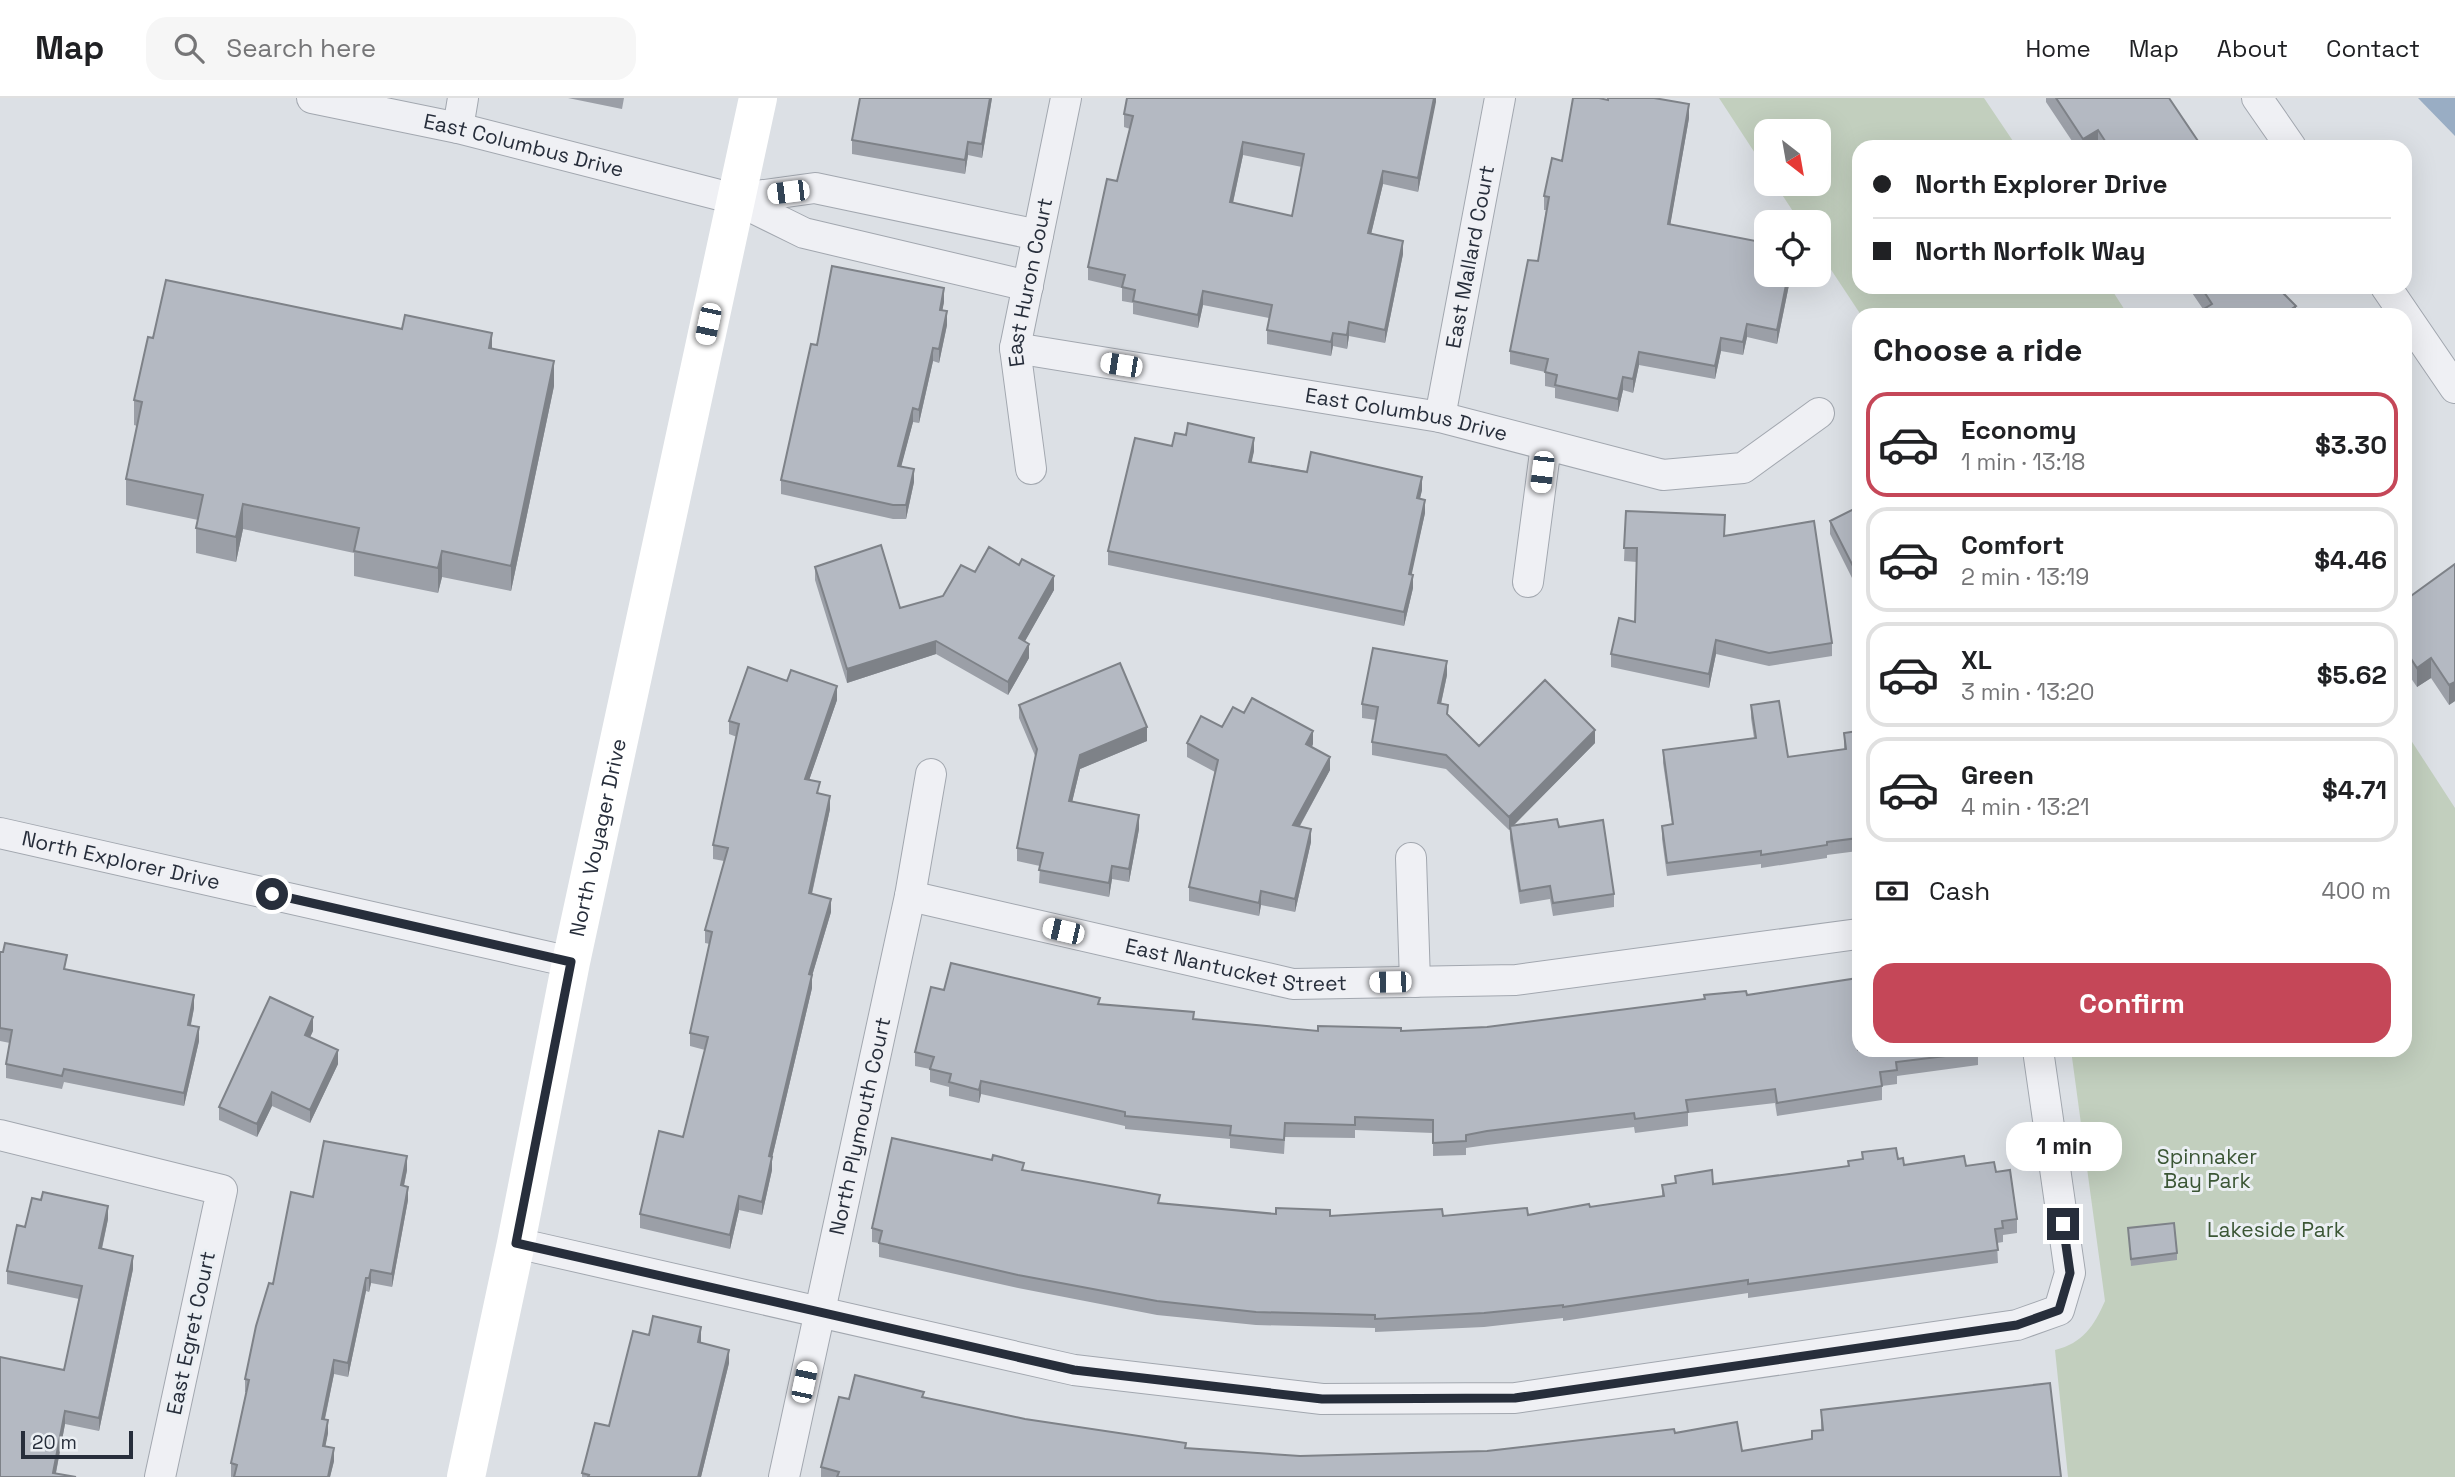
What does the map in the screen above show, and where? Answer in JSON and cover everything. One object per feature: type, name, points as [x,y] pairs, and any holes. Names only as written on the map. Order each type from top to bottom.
[{"type":"street","name":"East Columbus Drive","points":[[312,98],[458,128],[735,199],[804,233],[1028,285]]},
{"type":"street","points":[[458,128],[463,98]]},
{"type":"street","name":"North Voyager Drive","points":[[466,1477],[516,1243],[571,962],[758,98]]},
{"type":"street","name":"East Huron Court","points":[[1031,469],[1015,348],[1066,98]]},
{"type":"street","name":"East Mallard Court","points":[[1440,417],[1500,98]]},
{"type":"street","points":[[2257,98],[2286,140]]},
{"type":"street","name":"East Columbus Drive","points":[[735,199],[815,188],[1038,235]]},
{"type":"street","points":[[2412,325],[2455,388]]},
{"type":"street","name":"East Columbus Drive","points":[[1015,348],[1440,417],[1663,475],[1743,468],[1819,412]]},
{"type":"street","points":[[1528,582],[1546,445]]},
{"type":"street","name":"North Plymouth Court","points":[[784,1477],[818,1310],[910,896],[931,774]]},
{"type":"street","name":"North Explorer Drive","points":[[0,833],[571,962]]},
{"type":"street","points":[[1411,858],[1415,982]]},
{"type":"street","name":"East Nantucket Street","points":[[910,896],[1293,984],[1516,980],[1852,935]]},
{"type":"street","points":[[516,1243],[1074,1370],[1322,1399],[1515,1398],[2017,1325],[2059,1310],[2070,1273],[2039,1057]]},
{"type":"street","name":"East Egret Court","points":[[0,1135],[222,1190],[160,1477]]},
{"type":"green space","points":[[1719,98],[1984,98],[2012,140],[1852,140],[1852,294],[2114,294],[2124,308],[1856,308],[1831,270],[1831,210],[1792,210],[1783,196],[1831,196],[1831,119],[1754,119],[1754,152]]},
{"type":"green space","name":"Lakeside Park","points":[[2412,742],[2455,808],[2455,1477],[2068,1477],[2055,1350],[2080,1338],[2105,1301],[2072,1057],[2412,1057]]},
{"type":"water","points":[[2418,98],[2455,98],[2455,136]]},
{"type":"building","points":[[860,98],[990,98],[982,144],[968,142],[965,160],[852,140]]},
{"type":"building","points":[[1127,98],[1434,98],[1418,178],[1383,171],[1368,233],[1403,241],[1385,330],[1349,322],[1347,335],[1333,333],[1331,342],[1267,330],[1272,305],[1203,291],[1198,315],[1133,301],[1135,290],[1122,287],[1125,275],[1088,267],[1107,179],[1117,181],[1133,116],[1124,114]],"holes":[[[1243,142],[1304,154],[1292,216],[1230,202]]]},
{"type":"building","points":[[1573,98],[1654,98],[1689,104],[1668,224],[1754,241],[1754,287],[1786,287],[1777,330],[1747,324],[1743,342],[1721,338],[1715,366],[1639,352],[1633,379],[1623,377],[1618,399],[1555,385],[1557,375],[1545,372],[1548,359],[1510,351],[1528,260],[1538,261],[1549,197],[1544,196],[1552,158],[1562,161]]},
{"type":"building","points":[[2056,98],[2169,98],[2197,140],[2104,140],[2098,130],[2083,139]]},
{"type":"building","points":[[832,266],[944,288],[940,310],[947,311],[939,349],[933,348],[919,410],[913,408],[898,466],[914,469],[906,505],[893,505],[781,480],[811,344],[817,345]]},
{"type":"building","points":[[166,280],[402,329],[405,315],[492,333],[489,348],[554,361],[511,566],[442,551],[438,568],[354,551],[359,528],[243,504],[236,537],[196,528],[203,495],[126,479],[142,402],[134,400],[148,337],[153,338]]},
{"type":"building","points":[[2206,294],[2284,294],[2296,306],[2205,308],[2212,304]]},
{"type":"building","points":[[1188,423],[1254,438],[1249,462],[1307,472],[1311,452],[1422,477],[1417,498],[1425,500],[1404,612],[1108,551],[1135,438],[1172,446],[1175,433],[1186,435]]},
{"type":"building","points":[[1852,510],[1852,564],[1830,521]]},
{"type":"building","points":[[1626,511],[1725,515],[1724,536],[1814,521],[1832,643],[1769,653],[1716,640],[1709,674],[1611,654],[1619,618],[1635,622],[1637,548],[1624,548]]},
{"type":"building","points":[[881,545],[900,608],[943,596],[961,565],[975,572],[989,547],[1019,565],[1022,559],[1054,576],[1019,638],[1029,644],[1008,682],[936,641],[847,669],[815,567]]},
{"type":"building","points":[[2455,564],[2455,682],[2449,685],[2431,658],[2417,668],[2412,660],[2412,595]]},
{"type":"building","points":[[1373,648],[1447,661],[1438,703],[1448,705],[1447,714],[1479,746],[1545,680],[1595,730],[1509,817],[1446,755],[1372,742],[1378,707],[1362,704]]},
{"type":"building","points":[[1120,663],[1147,727],[1080,755],[1069,801],[1139,815],[1129,869],[1112,866],[1109,883],[1039,870],[1043,853],[1017,848],[1037,749],[1019,705]]},
{"type":"building","points":[[748,667],[787,681],[791,670],[837,686],[805,779],[820,782],[817,793],[830,796],[809,893],[831,899],[809,974],[812,975],[769,1156],[772,1157],[762,1202],[739,1196],[730,1235],[640,1214],[659,1131],[683,1137],[708,1037],[690,1033],[712,932],[705,930],[728,848],[713,845],[739,724],[729,721]]},
{"type":"building","points":[[1252,698],[1313,731],[1306,744],[1330,757],[1293,825],[1311,829],[1295,899],[1261,891],[1259,903],[1189,887],[1218,760],[1187,743],[1201,716],[1222,727],[1233,707],[1244,713]]},
{"type":"building","points":[[1779,701],[1788,757],[1846,749],[1844,733],[1852,732],[1852,839],[1761,855],[1761,851],[1667,863],[1662,826],[1673,824],[1663,750],[1756,738],[1751,705]]},
{"type":"building","points":[[1557,819],[1559,827],[1603,820],[1614,894],[1553,903],[1550,886],[1520,891],[1510,826]]},
{"type":"building","points":[[5,943],[67,955],[64,969],[194,995],[188,1025],[199,1027],[184,1093],[64,1069],[62,1076],[6,1064],[12,1030],[0,1028],[0,952],[3,952]]},
{"type":"building","points":[[951,963],[1100,998],[1098,1004],[1194,1012],[1193,1019],[1318,1031],[1318,1026],[1401,1028],[1401,1031],[1487,1027],[1705,999],[1704,995],[1746,991],[1747,995],[1852,979],[1852,1057],[1937,1057],[1896,1062],[1897,1070],[1880,1072],[1882,1086],[1777,1103],[1775,1089],[1686,1100],[1688,1112],[1635,1119],[1634,1113],[1487,1131],[1466,1135],[1466,1141],[1433,1143],[1433,1120],[1355,1117],[1355,1125],[1285,1123],[1284,1140],[1230,1135],[1231,1126],[1125,1116],[1125,1112],[981,1081],[979,1090],[949,1082],[951,1074],[930,1069],[934,1057],[915,1052],[931,987],[944,990]]},
{"type":"building","points":[[270,997],[313,1017],[305,1035],[338,1050],[310,1110],[272,1092],[257,1124],[219,1107]]},
{"type":"building","points":[[892,1138],[992,1160],[993,1155],[1024,1163],[1022,1170],[1160,1195],[1158,1203],[1276,1214],[1276,1208],[1330,1210],[1330,1216],[1442,1209],[1443,1216],[1527,1208],[1528,1215],[1589,1204],[1590,1207],[1664,1196],[1662,1185],[1676,1183],[1675,1176],[1712,1170],[1713,1184],[1849,1166],[1848,1161],[1863,1159],[1862,1152],[1896,1148],[1898,1159],[1903,1158],[1904,1165],[1964,1156],[1966,1166],[1994,1162],[1996,1172],[2010,1170],[2017,1219],[2002,1221],[2003,1228],[1995,1229],[1998,1250],[1748,1284],[1748,1280],[1563,1307],[1375,1319],[1375,1315],[1256,1312],[1157,1301],[1018,1275],[879,1243],[882,1231],[872,1228]]},
{"type":"building","points":[[324,1141],[407,1156],[401,1185],[408,1187],[392,1274],[371,1270],[369,1278],[366,1278],[348,1363],[334,1360],[322,1419],[328,1420],[323,1446],[334,1448],[328,1477],[234,1477],[237,1465],[231,1463],[249,1380],[245,1379],[256,1326],[269,1283],[273,1284],[291,1192],[313,1197]]},
{"type":"building","points":[[43,1192],[108,1206],[99,1248],[133,1256],[99,1418],[65,1411],[53,1473],[76,1477],[0,1477],[0,1357],[64,1370],[82,1286],[7,1271],[17,1225],[25,1227],[32,1198],[41,1200]]},
{"type":"building","points":[[2174,1223],[2177,1253],[2131,1259],[2128,1228]]},
{"type":"building","points":[[653,1316],[701,1327],[698,1342],[729,1350],[698,1477],[588,1477],[589,1475],[582,1473],[595,1423],[609,1426],[633,1331],[649,1335]]},
{"type":"building","points":[[855,1375],[924,1392],[922,1397],[1025,1419],[1186,1443],[1185,1448],[1300,1456],[1487,1451],[1674,1429],[1675,1433],[1737,1422],[1742,1451],[1812,1439],[1812,1431],[1823,1430],[1821,1410],[2050,1383],[2061,1477],[837,1477],[839,1472],[821,1467],[839,1397],[849,1399]]},
{"type":"route","points":[[272,894],[571,962],[516,1243],[1074,1370],[1322,1399],[1515,1398],[2017,1325],[2059,1310],[2070,1273],[2063,1224]]},
{"type":"park label","name":"Spinnaker Bay Park","points":[[2207,1169]]}]
